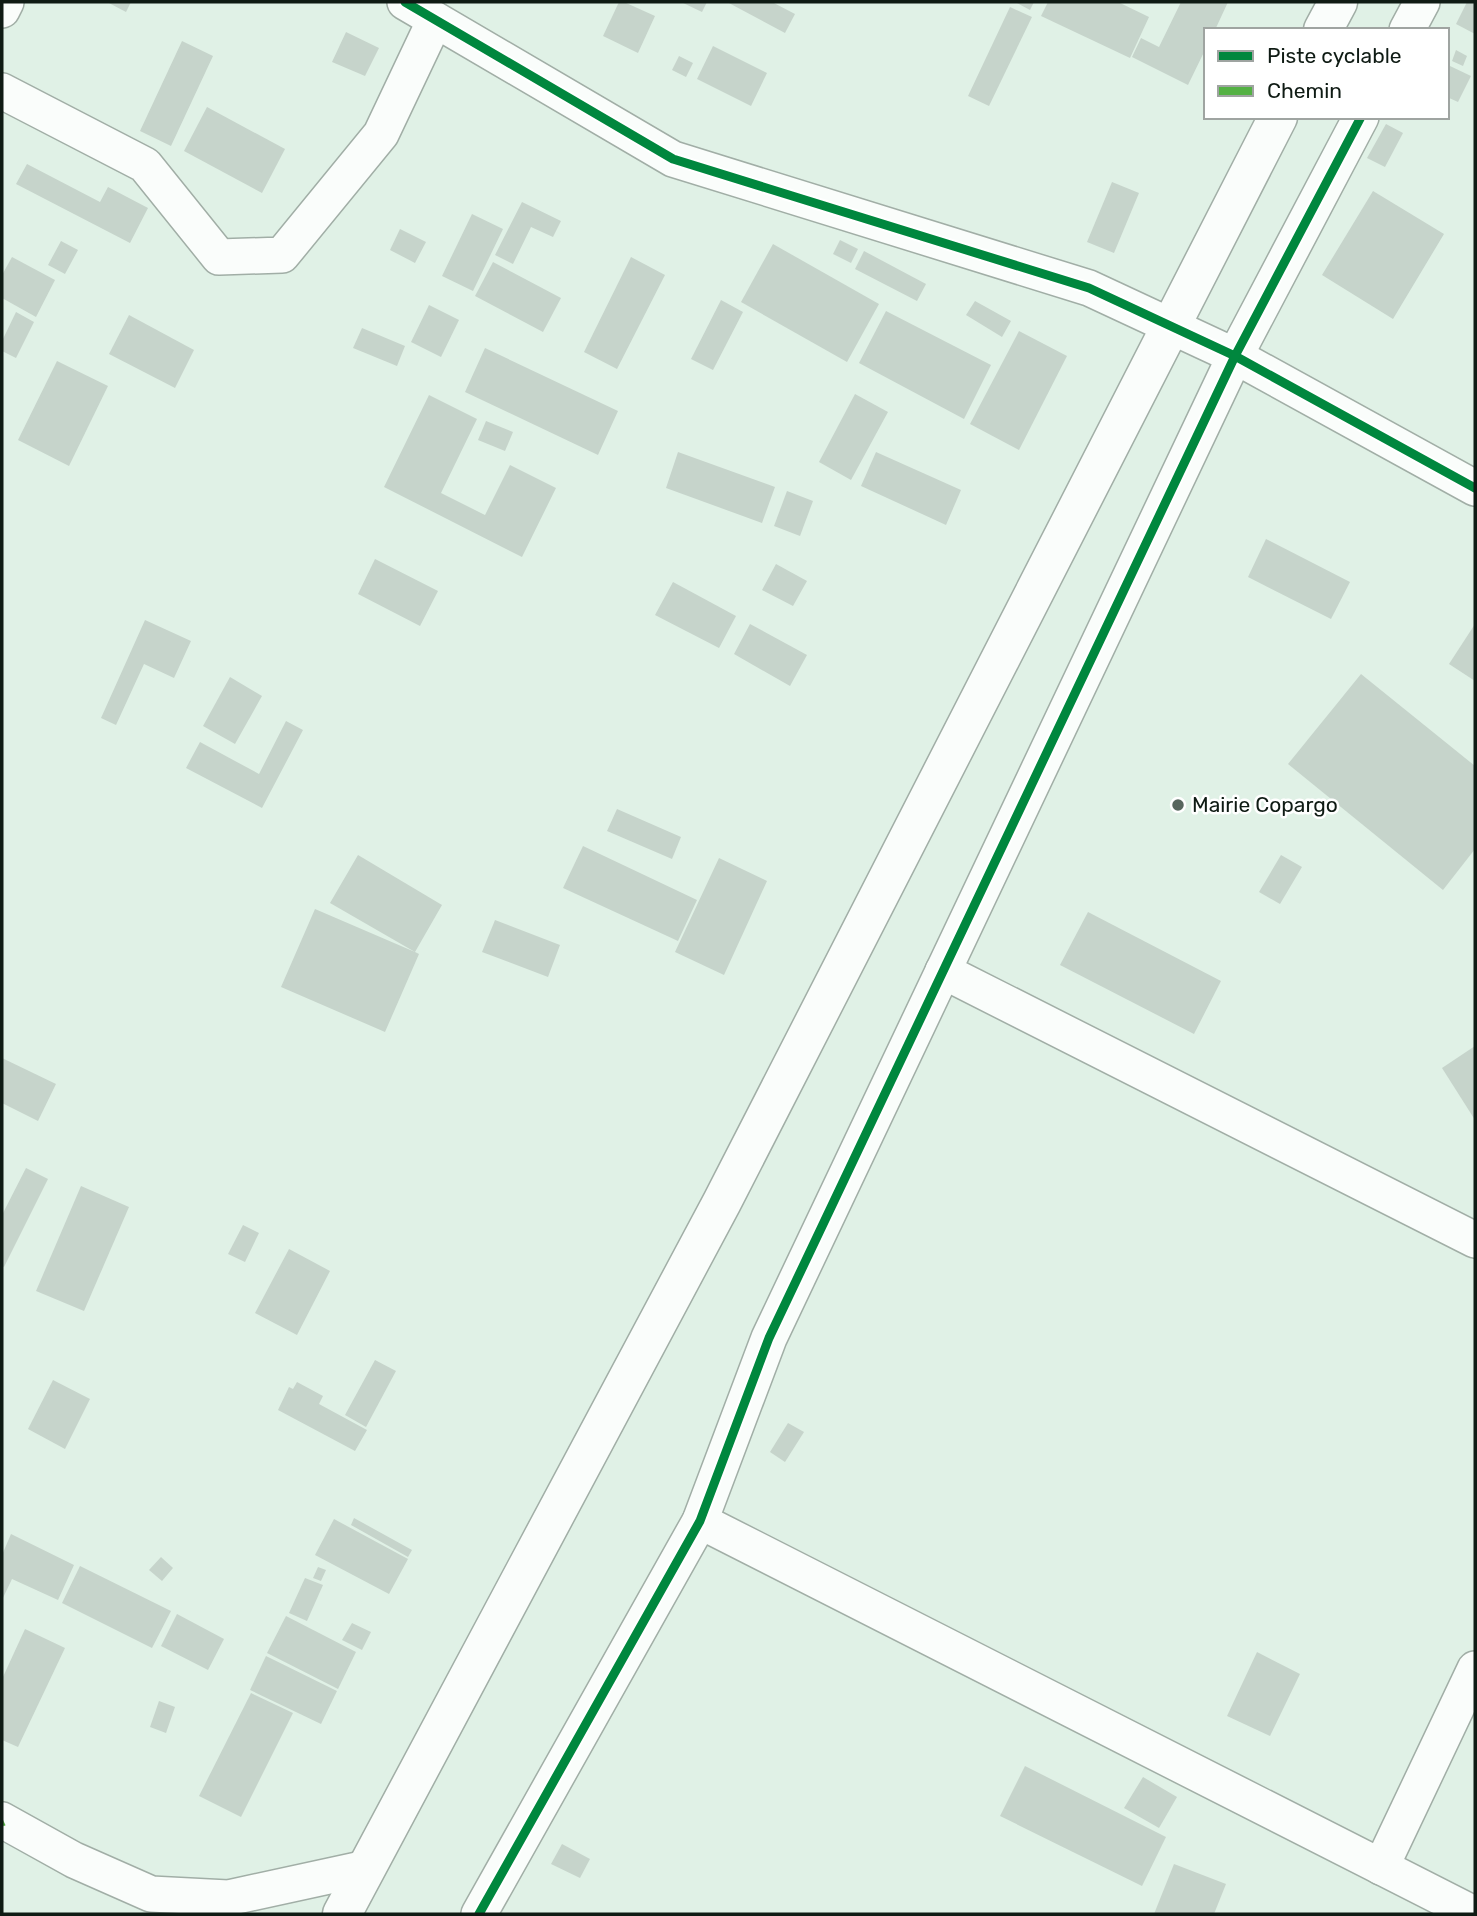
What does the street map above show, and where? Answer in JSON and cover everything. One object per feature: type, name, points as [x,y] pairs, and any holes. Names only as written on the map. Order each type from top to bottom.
[{"type":"highway","points":[[1324,28],[1338,2]]},
{"type":"highway","points":[[342,1914],[722,1202],[1277,119]]},
{"type":"street","points":[[2,10],[6,2]]},
{"type":"street","points":[[1408,28],[1422,2]]},
{"type":"street","points":[[2,91],[145,166],[219,257],[282,255],[381,134],[421,8],[673,159],[1089,288],[1235,356],[1475,488]]},
{"type":"street","points":[[479,1914],[700,1521],[769,1338],[1235,356],[1360,119]]},
{"type":"street","points":[[943,971],[1475,1240]]},
{"type":"street","points":[[700,1521],[1474,1914]]},
{"type":"street","points":[[1381,1867],[1475,1669]]},
{"type":"street","points":[[2,1820],[74,1860],[151,1894],[228,1899],[366,1868]]},
{"type":"building","points":[[107,2],[131,2],[126,12]]},
{"type":"building","points":[[619,2],[655,16],[638,53],[603,36]]},
{"type":"building","points":[[681,2],[707,2],[702,12]]},
{"type":"building","points":[[727,2],[772,2],[795,14],[785,33]]},
{"type":"building","points":[[1015,2],[1034,2],[1030,10]]},
{"type":"building","points":[[1048,2],[1118,2],[1149,17],[1130,58],[1041,16]]},
{"type":"building","points":[[1181,2],[1228,2],[1216,28],[1204,28],[1204,52],[1188,85],[1132,57],[1141,38],[1159,47]]},
{"type":"building","points":[[1467,2],[1475,2],[1475,34],[1456,24]]},
{"type":"building","points":[[1010,7],[1032,17],[989,106],[968,96]]},
{"type":"building","points":[[346,32],[379,48],[365,76],[332,62]]},
{"type":"building","points":[[182,41],[213,56],[171,146],[140,131]]},
{"type":"building","points":[[713,46],[767,73],[751,106],[697,79]]},
{"type":"building","points":[[1456,50],[1467,56],[1463,66],[1452,61]]},
{"type":"building","points":[[679,56],[693,63],[686,77],[672,70]]},
{"type":"building","points":[[1449,68],[1471,76],[1458,102],[1449,98]]},
{"type":"building","points":[[207,107],[285,149],[262,193],[184,151]]},
{"type":"building","points":[[1386,124],[1403,133],[1385,167],[1367,158]]},
{"type":"building","points":[[27,164],[100,202],[108,187],[148,208],[130,243],[16,184]]},
{"type":"building","points":[[1112,182],[1139,193],[1114,253],[1087,242]]},
{"type":"building","points":[[1373,191],[1444,234],[1393,319],[1322,275]]},
{"type":"building","points":[[522,202],[561,221],[553,237],[531,227],[513,264],[495,255]]},
{"type":"building","points":[[472,214],[503,229],[473,291],[442,276]]},
{"type":"building","points":[[400,229],[426,242],[415,263],[390,250]]},
{"type":"building","points":[[840,240],[858,249],[851,263],[833,254]]},
{"type":"building","points":[[61,241],[78,250],[65,274],[48,265]]},
{"type":"building","points":[[773,244],[879,304],[847,362],[741,302]]},
{"type":"building","points":[[864,251],[926,284],[917,301],[855,269]]},
{"type":"building","points":[[12,257],[55,280],[36,317],[2,298],[2,275]]},
{"type":"building","points":[[631,257],[665,275],[617,369],[584,352]]},
{"type":"building","points":[[493,262],[561,298],[543,332],[475,296]]},
{"type":"building","points":[[721,300],[743,312],[713,370],[691,359]]},
{"type":"building","points":[[975,301],[1011,321],[1002,337],[966,315]]},
{"type":"building","points":[[429,305],[459,320],[441,357],[411,342]]},
{"type":"building","points":[[886,311],[991,365],[964,419],[859,363]]},
{"type":"building","points":[[16,312],[34,322],[16,358],[2,351],[2,341]]},
{"type":"building","points":[[129,315],[194,350],[175,388],[109,354]]},
{"type":"building","points":[[362,328],[405,346],[397,366],[353,348]]},
{"type":"building","points":[[1019,331],[1067,356],[1019,450],[970,424]]},
{"type":"building","points":[[485,348],[618,411],[598,455],[465,392]]},
{"type":"building","points":[[57,361],[108,386],[69,466],[18,440]]},
{"type":"building","points":[[855,394],[888,412],[851,480],[819,462]]},
{"type":"building","points":[[429,395],[477,419],[441,493],[485,515],[510,465],[556,488],[522,557],[384,487]]},
{"type":"building","points":[[486,421],[513,432],[505,451],[478,440]]},
{"type":"building","points":[[678,452],[775,487],[762,523],[666,488]]},
{"type":"building","points":[[876,452],[961,490],[946,525],[861,486]]},
{"type":"building","points":[[787,491],[813,501],[800,536],[774,526]]},
{"type":"building","points":[[1266,539],[1350,582],[1331,619],[1248,577]]},
{"type":"building","points":[[375,559],[438,591],[420,626],[358,594]]},
{"type":"building","points":[[776,564],[807,581],[793,606],[762,590]]},
{"type":"building","points":[[673,582],[736,616],[719,648],[655,615]]},
{"type":"building","points":[[145,620],[191,641],[174,678],[144,664],[116,725],[101,718]]},
{"type":"building","points":[[750,624],[807,655],[790,686],[734,654]]},
{"type":"building","points":[[1475,624],[1475,681],[1449,664]]},
{"type":"building","points":[[1361,674],[1475,766],[1475,849],[1443,890],[1288,764]]},
{"type":"building","points":[[230,677],[262,696],[235,744],[203,726]]},
{"type":"building","points":[[286,721],[303,730],[262,808],[186,768],[200,742],[259,774]]},
{"type":"building","points":[[617,809],[681,837],[672,859],[607,831]]},
{"type":"building","points":[[583,846],[697,900],[678,941],[563,888]]},
{"type":"building","points":[[358,855],[442,905],[415,952],[330,903]]},
{"type":"building","points":[[1281,855],[1302,867],[1280,904],[1259,892]]},
{"type":"building","points":[[719,858],[767,881],[724,975],[675,952]]},
{"type":"building","points":[[315,909],[419,954],[385,1032],[281,987]]},
{"type":"building","points":[[1088,912],[1221,981],[1194,1034],[1060,965]]},
{"type":"building","points":[[495,920],[560,945],[548,977],[482,952]]},
{"type":"building","points":[[1475,1046],[1475,1120],[1442,1068]]},
{"type":"building","points":[[2,1058],[56,1084],[38,1121],[2,1103]]},
{"type":"building","points":[[26,1168],[48,1179],[4,1267],[2,1215]]},
{"type":"building","points":[[81,1186],[129,1207],[84,1311],[36,1291]]},
{"type":"building","points":[[243,1225],[259,1233],[245,1262],[228,1254]]},
{"type":"building","points":[[289,1249],[330,1271],[297,1335],[255,1313]]},
{"type":"building","points":[[375,1360],[396,1371],[366,1427],[345,1415]]},
{"type":"building","points":[[53,1380],[90,1399],[65,1449],[28,1429]]},
{"type":"building","points":[[297,1382],[323,1396],[319,1404],[367,1430],[355,1451],[278,1410],[289,1387],[293,1389]]},
{"type":"building","points":[[788,1423],[804,1432],[785,1462],[770,1452]]},
{"type":"building","points":[[354,1518],[412,1550],[408,1557],[351,1525]]},
{"type":"building","points":[[334,1519],[408,1559],[389,1594],[315,1555]]},
{"type":"building","points":[[11,1534],[74,1565],[58,1600],[12,1579],[2,1600],[2,1555]]},
{"type":"building","points":[[161,1557],[173,1568],[162,1581],[149,1570]]},
{"type":"building","points":[[80,1566],[171,1611],[152,1648],[62,1603]]},
{"type":"building","points":[[318,1567],[326,1570],[321,1581],[313,1578]]},
{"type":"building","points":[[305,1578],[323,1585],[307,1621],[289,1613]]},
{"type":"building","points":[[177,1614],[224,1639],[208,1670],[161,1646]]},
{"type":"building","points":[[286,1616],[356,1652],[338,1689],[267,1653]]},
{"type":"building","points":[[352,1623],[371,1632],[362,1650],[342,1640]]},
{"type":"building","points":[[25,1629],[65,1648],[18,1747],[2,1740],[2,1679]]},
{"type":"building","points":[[1257,1652],[1300,1674],[1270,1736],[1227,1716]]},
{"type":"building","points":[[266,1656],[337,1691],[321,1724],[250,1690]]},
{"type":"building","points":[[251,1693],[293,1713],[241,1817],[199,1796]]},
{"type":"building","points":[[159,1701],[175,1707],[166,1733],[150,1727]]},
{"type":"building","points":[[1025,1766],[1166,1837],[1142,1886],[1000,1816]]},
{"type":"building","points":[[1143,1777],[1177,1797],[1159,1828],[1124,1808]]},
{"type":"building","points":[[562,1844],[590,1859],[580,1878],[551,1864]]},
{"type":"building","points":[[1174,1864],[1226,1884],[1214,1914],[1154,1914]]},
{"type":"cycle path","points":[[405,2],[673,159],[1089,288],[1235,356],[1475,488]]},
{"type":"cycle path","points":[[479,1914],[700,1521],[769,1338],[1235,356],[1360,119]]},
{"type":"place","name":"Mairie Copargo","points":[[1178,805]]}]
